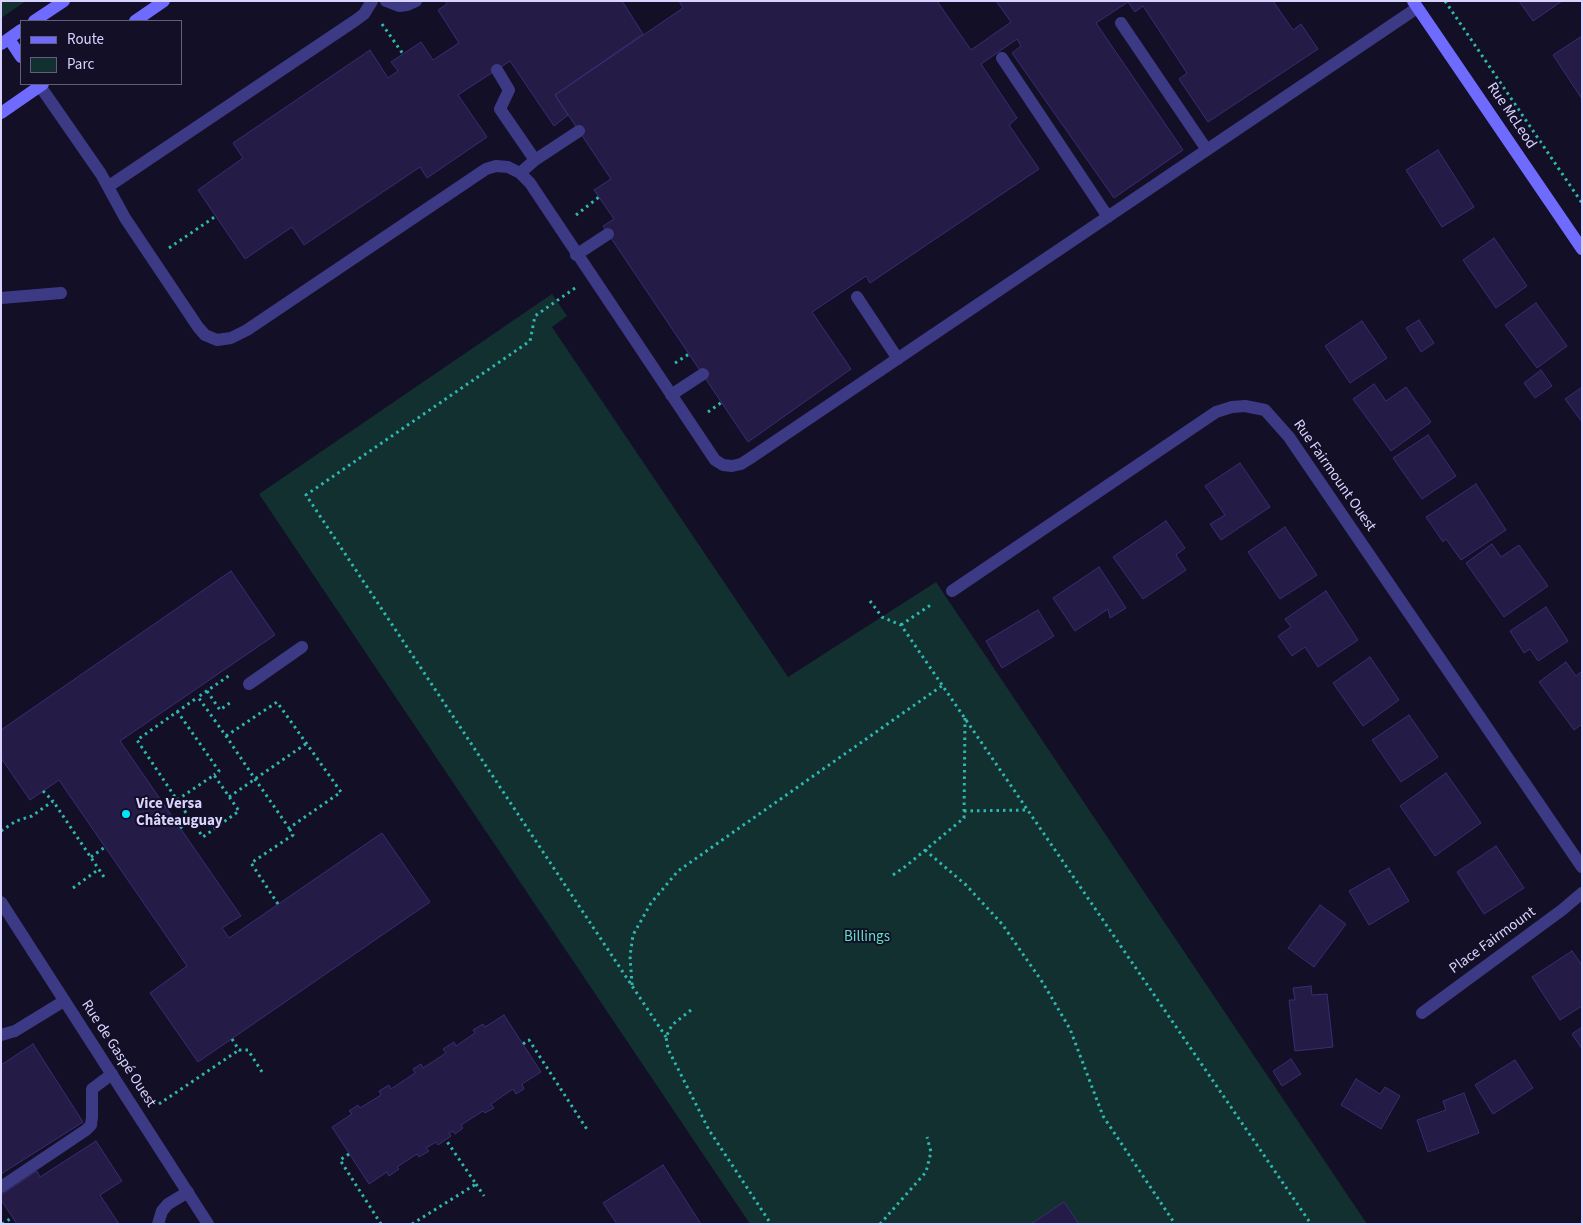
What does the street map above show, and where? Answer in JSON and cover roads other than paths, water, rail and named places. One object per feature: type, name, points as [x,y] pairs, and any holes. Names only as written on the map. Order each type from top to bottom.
[{"type":"street","points":[[36,20],[64,1]]},
{"type":"street","points":[[136,20],[164,1]]},
{"type":"street","points":[[109,186],[356,20],[364,14],[372,1]]},
{"type":"street","points":[[386,1],[398,6],[407,6],[416,1]]},
{"type":"street","points":[[42,85],[109,186],[126,218],[198,327],[205,335],[217,340],[231,338],[247,330],[486,169],[496,166],[508,167],[530,183],[576,255],[715,460],[723,465],[732,466],[750,459],[1207,150],[1415,5]]},
{"type":"street","name":"Rue McLeod","points":[[1415,5],[1582,249]]},
{"type":"street","points":[[1121,23],[1207,150]]},
{"type":"street","points":[[20,31],[5,41],[20,56]]},
{"type":"street","points":[[1002,58],[1108,216]]},
{"type":"street","points":[[497,70],[509,90],[500,109],[535,160]]},
{"type":"street","points":[[1,113],[40,85]]},
{"type":"street","points":[[520,174],[535,160],[579,131]]},
{"type":"street","points":[[576,255],[608,234]]},
{"type":"street","points":[[1,298],[61,294]]},
{"type":"street","points":[[858,298],[898,359]]},
{"type":"street","points":[[671,395],[703,374]]},
{"type":"street","name":"Rue Fairmount Ouest","points":[[952,591],[1216,412],[1232,407],[1245,406],[1265,410],[1289,437],[1582,867]]},
{"type":"street","points":[[249,684],[302,647]]},
{"type":"street","name":"Place Fairmount","points":[[1422,1013],[1562,910],[1582,893]]},
{"type":"street","name":"Rue de Gaspé Ouest","points":[[1,902],[208,1224]]},
{"type":"street","points":[[1,1035],[15,1031],[64,1001]]},
{"type":"street","points":[[1,1187],[91,1125],[92,1089],[112,1074]]},
{"type":"street","points":[[158,1224],[162,1211],[168,1204],[188,1192]]},
{"type":"place","name":"Vice Versa Châteauguay","points":[[126,814]]},
{"type":"park label","name":"Billings","points":[[867,938]]}]
